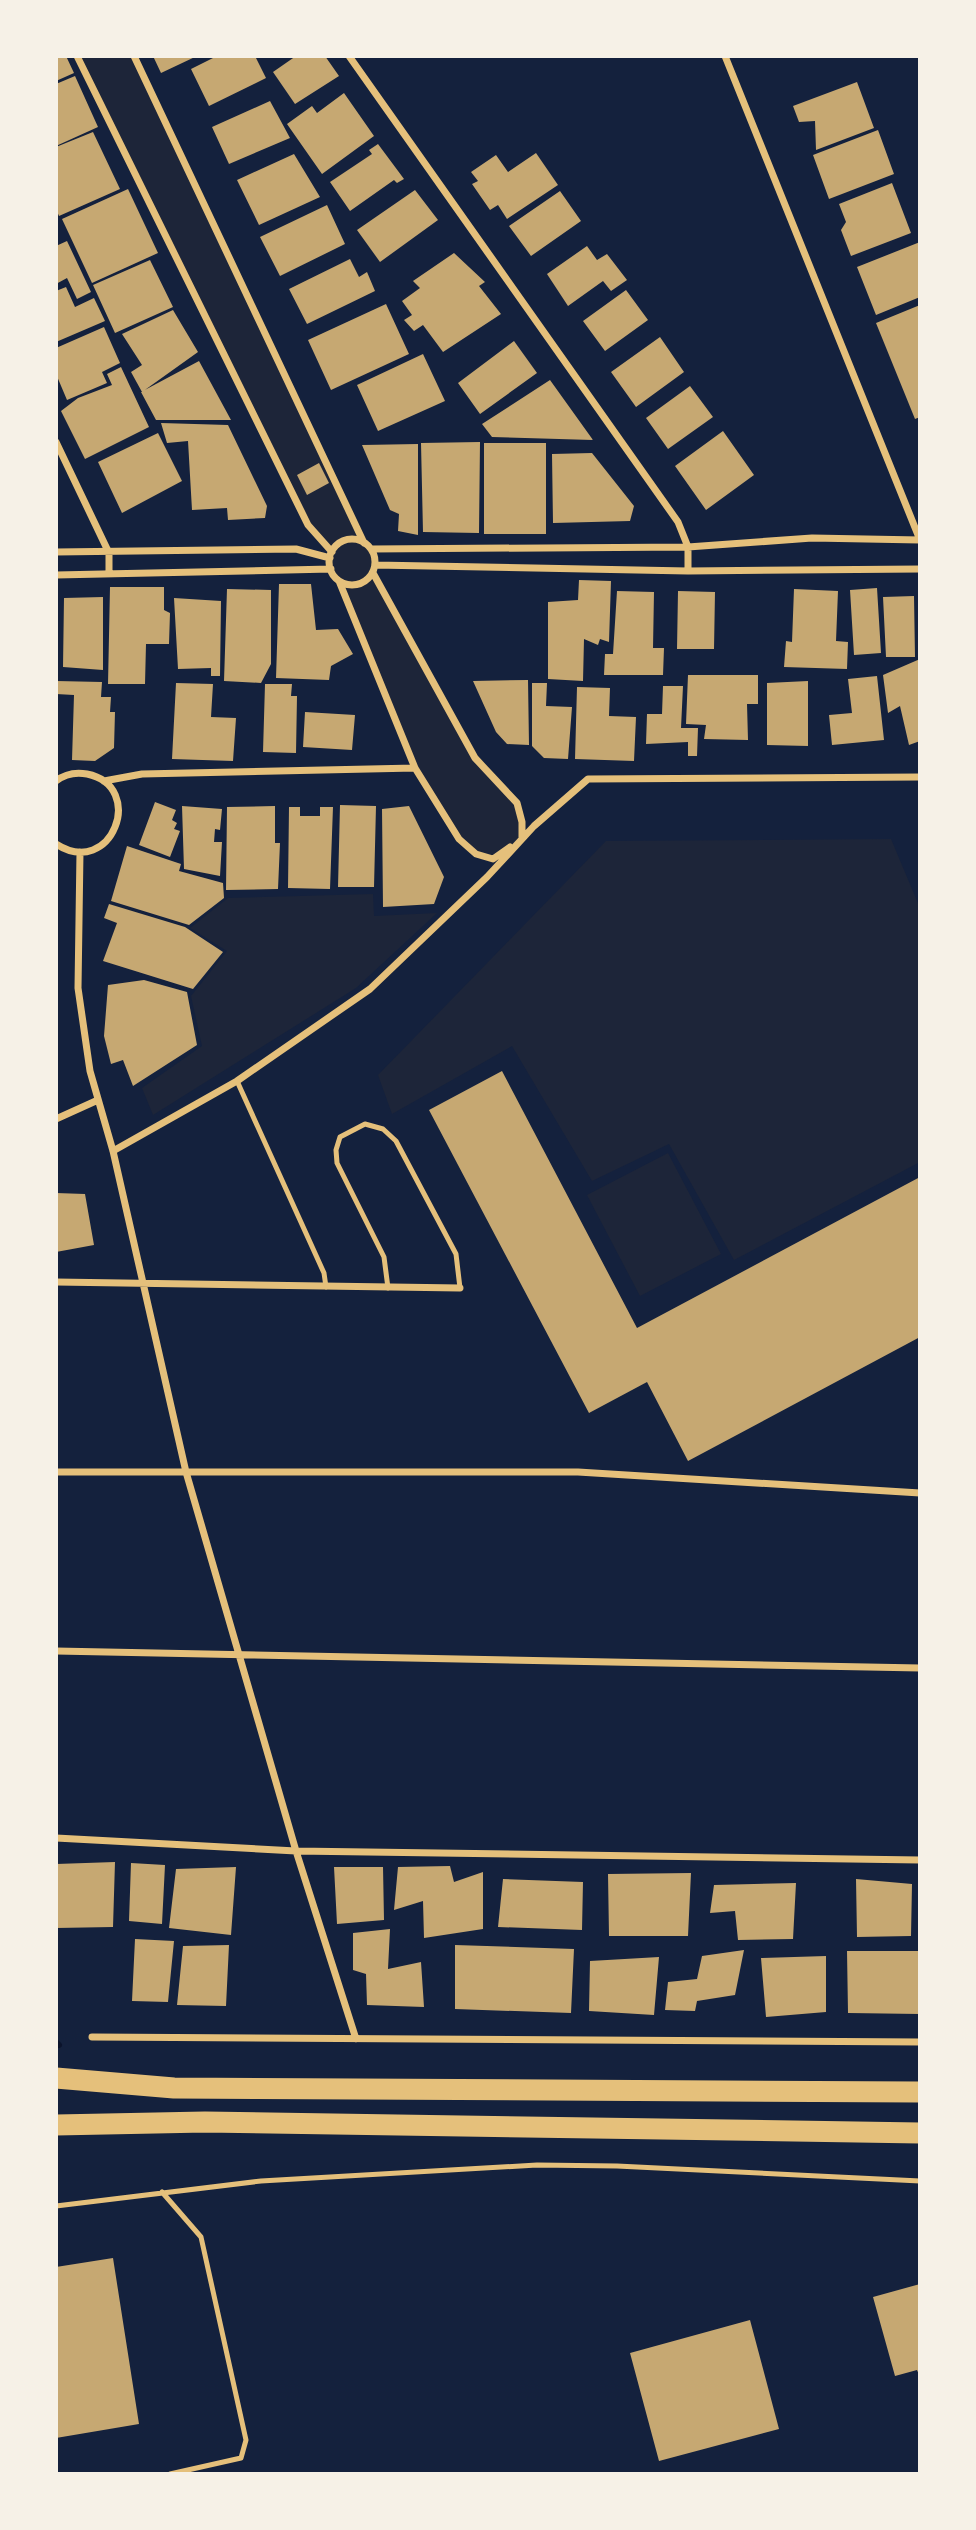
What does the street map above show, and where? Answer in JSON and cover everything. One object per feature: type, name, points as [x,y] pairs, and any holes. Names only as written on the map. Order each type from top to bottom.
[{"type":"highway","points":[[56,2078],[174,2088],[920,2092]]},
{"type":"highway","points":[[56,2125],[205,2123],[920,2133]]},
{"type":"street","points":[[77,56],[308,524],[331,555],[331,569],[339,581],[415,768],[451,830],[476,854],[493,859],[522,838],[588,779],[920,778]]},
{"type":"street","points":[[113,1151],[237,1081],[370,989],[487,877],[522,838],[522,822],[517,803],[475,758],[374,569],[371,550],[364,543],[134,56]]},
{"type":"street","points":[[349,56],[678,522],[688,547],[688,571]]},
{"type":"street","points":[[371,550],[688,547],[812,538],[920,540],[725,56]]},
{"type":"street","points":[[56,442],[109,553],[109,574]]},
{"type":"street","points":[[331,555],[344,541],[364,543]]},
{"type":"street","points":[[56,552],[296,549],[331,555]]},
{"type":"street","points":[[56,575],[331,569]]},
{"type":"street","points":[[339,581],[356,585],[374,569],[920,569]]},
{"type":"street","points":[[56,781],[71,774],[82,773],[104,781],[142,774],[415,768]]},
{"type":"street","points":[[56,844],[65,850],[80,852],[103,845],[117,825],[117,800],[104,781]]},
{"type":"street","points":[[80,852],[78,988],[90,1071],[113,1151],[186,1472],[296,1851],[356,2039]]},
{"type":"street","points":[[56,1119],[98,1100]]},
{"type":"street","points":[[56,1282],[460,1288]]},
{"type":"street","points":[[56,1472],[578,1472],[920,1493]]},
{"type":"street","points":[[56,1651],[920,1668]]},
{"type":"street","points":[[56,1838],[296,1851],[920,1860]]},
{"type":"street","points":[[92,2037],[920,2042]]},
{"type":"lane","points":[[237,1081],[324,1273],[326,1287]]},
{"type":"lane","points":[[388,1287],[384,1257],[337,1163],[336,1150],[340,1138],[365,1124],[383,1129],[396,1140],[456,1254],[460,1288]]},
{"type":"lane","points":[[56,2206],[261,2181],[537,2165],[617,2166],[920,2181]]},
{"type":"lane","points":[[162,2192],[201,2236],[246,2440],[241,2458],[170,2474]]},
{"type":"shaded area","points":[[77,56],[134,56],[374,554],[373,573],[475,758],[517,803],[522,838],[493,859],[466,846],[415,769],[332,573],[331,555],[317,536]]},
{"type":"shaded area","points":[[891,839],[920,908],[920,1162],[734,1260],[669,1144],[592,1181],[512,1046],[392,1114],[378,1075],[606,841]]},
{"type":"shaded area","points":[[373,894],[374,916],[437,913],[356,988],[153,1115],[142,1088],[202,1046],[191,996],[227,951],[190,928],[228,898]]},
{"type":"shaded area","points":[[668,1153],[721,1254],[640,1296],[587,1195]]},
{"type":"building","points":[[56,56],[66,56],[74,73],[56,81]]},
{"type":"building","points":[[153,56],[197,56],[161,73]]},
{"type":"building","points":[[217,56],[255,56],[266,78],[209,106],[191,69]]},
{"type":"building","points":[[296,56],[325,56],[339,76],[295,104],[273,72]]},
{"type":"building","points":[[75,76],[98,127],[56,146],[56,84]]},
{"type":"building","points":[[857,82],[874,128],[816,150],[815,121],[799,122],[793,106]]},
{"type":"building","points":[[344,93],[374,136],[322,174],[287,124],[312,106],[317,113]]},
{"type":"building","points":[[270,101],[290,138],[229,164],[212,127]]},
{"type":"building","points":[[878,130],[894,174],[829,199],[813,155]]},
{"type":"building","points":[[93,132],[120,189],[59,216],[56,209],[56,147]]},
{"type":"building","points":[[378,144],[404,179],[397,183],[394,180],[350,211],[330,182],[372,154],[369,150]]},
{"type":"building","points":[[536,153],[558,185],[507,219],[498,205],[490,210],[472,184],[478,181],[471,172],[496,155],[508,172]]},
{"type":"building","points":[[294,154],[320,197],[259,225],[237,180]]},
{"type":"building","points":[[892,183],[911,233],[851,256],[841,230],[846,222],[839,204]]},
{"type":"building","points":[[128,189],[158,253],[92,283],[62,219]]},
{"type":"building","points":[[415,190],[438,220],[380,262],[357,230]]},
{"type":"building","points":[[560,191],[581,221],[531,256],[509,226]]},
{"type":"building","points":[[327,205],[345,244],[280,276],[260,237]]},
{"type":"building","points":[[67,241],[91,292],[77,299],[67,278],[56,284],[56,246]]},
{"type":"building","points":[[920,242],[920,297],[876,315],[857,267]]},
{"type":"building","points":[[587,246],[597,260],[607,254],[627,280],[611,291],[603,281],[568,306],[547,274]]},
{"type":"building","points":[[454,253],[485,282],[479,286],[501,314],[443,352],[423,325],[414,331],[404,320],[412,315],[402,301],[420,288],[413,281]]},
{"type":"building","points":[[350,259],[359,277],[367,272],[375,291],[307,324],[289,289]]},
{"type":"building","points":[[150,260],[173,307],[115,333],[93,285]]},
{"type":"building","points":[[66,287],[75,307],[94,298],[105,321],[56,342],[56,291]]},
{"type":"building","points":[[626,290],[648,320],[605,351],[583,321]]},
{"type":"building","points":[[386,304],[409,354],[331,390],[308,340]]},
{"type":"building","points":[[920,305],[920,417],[915,419],[876,323]]},
{"type":"building","points":[[173,310],[198,352],[142,392],[131,372],[142,365],[122,334]]},
{"type":"building","points":[[104,327],[120,363],[102,372],[107,383],[67,400],[56,374],[56,348]]},
{"type":"building","points":[[660,337],[684,372],[636,407],[611,372]]},
{"type":"building","points":[[514,341],[537,373],[480,414],[458,383]]},
{"type":"building","points":[[423,354],[445,401],[378,431],[357,385]]},
{"type":"building","points":[[199,361],[231,420],[156,420],[141,392]]},
{"type":"building","points":[[121,367],[149,427],[85,459],[61,411],[78,398],[112,385],[107,374]]},
{"type":"building","points":[[550,380],[593,440],[492,437],[482,424]]},
{"type":"building","points":[[690,386],[713,417],[668,449],[646,418]]},
{"type":"building","points":[[161,423],[228,425],[267,506],[265,518],[228,520],[227,508],[192,510],[188,441],[167,443]]},
{"type":"building","points":[[723,431],[754,475],[706,510],[675,466]]},
{"type":"building","points":[[158,433],[182,481],[122,513],[98,462]]},
{"type":"building","points":[[480,442],[479,533],[423,532],[421,443]]},
{"type":"building","points":[[484,443],[546,443],[546,534],[484,534]]},
{"type":"building","points":[[418,444],[418,535],[398,531],[399,514],[390,510],[362,445]]},
{"type":"building","points":[[592,453],[634,506],[630,521],[553,523],[552,454]]},
{"type":"building","points":[[319,463],[329,483],[307,495],[297,475]]},
{"type":"building","points":[[579,580],[611,581],[609,642],[600,639],[598,645],[584,639],[583,681],[548,679],[548,602],[578,600]]},
{"type":"building","points":[[279,584],[311,584],[316,630],[338,629],[353,654],[331,666],[329,680],[276,678]]},
{"type":"building","points":[[110,587],[164,587],[164,610],[170,613],[169,644],[146,644],[145,684],[108,684]]},
{"type":"building","points":[[877,588],[881,653],[854,655],[850,590]]},
{"type":"building","points":[[227,589],[271,590],[271,664],[261,683],[224,681]]},
{"type":"building","points":[[794,589],[838,591],[836,641],[848,642],[847,669],[784,667],[786,641],[792,642]]},
{"type":"building","points":[[617,591],[654,592],[653,648],[664,648],[663,675],[604,675],[605,654],[613,654]]},
{"type":"building","points":[[678,591],[715,592],[714,649],[677,649]]},
{"type":"building","points":[[914,596],[915,657],[886,657],[883,597]]},
{"type":"building","points":[[103,597],[103,670],[63,667],[64,598]]},
{"type":"building","points":[[174,598],[221,601],[220,676],[211,676],[211,668],[178,669]]},
{"type":"building","points":[[920,659],[920,741],[909,745],[900,706],[888,713],[883,675]]},
{"type":"building","points":[[688,675],[758,675],[758,704],[747,704],[748,740],[704,739],[706,725],[686,724]]},
{"type":"building","points":[[877,676],[884,740],[832,745],[829,715],[852,713],[848,679]]},
{"type":"building","points":[[528,680],[529,745],[507,744],[496,732],[473,681]]},
{"type":"building","points":[[56,681],[102,682],[101,697],[111,697],[110,712],[115,712],[114,748],[95,761],[72,760],[74,695],[56,694]]},
{"type":"building","points":[[808,681],[808,746],[767,745],[767,683]]},
{"type":"building","points":[[176,683],[213,684],[211,717],[236,718],[233,761],[172,759]]},
{"type":"building","points":[[532,683],[547,683],[546,706],[572,707],[568,759],[544,758],[532,746]]},
{"type":"building","points":[[265,684],[292,684],[291,696],[297,696],[296,753],[263,752]]},
{"type":"building","points":[[663,686],[683,686],[681,728],[698,728],[697,756],[688,756],[688,742],[646,744],[647,714],[662,714]]},
{"type":"building","points":[[577,687],[610,688],[609,716],[636,717],[634,761],[575,759]]},
{"type":"building","points":[[305,712],[355,715],[352,750],[303,747]]},
{"type":"building","points":[[155,802],[176,810],[172,820],[177,823],[174,829],[180,831],[170,857],[139,845]]},
{"type":"building","points":[[340,805],[376,806],[374,887],[338,887]]},
{"type":"building","points":[[182,806],[222,809],[220,830],[215,829],[214,842],[222,842],[220,876],[184,869]]},
{"type":"building","points":[[275,806],[275,843],[280,843],[278,889],[226,890],[227,807]]},
{"type":"building","points":[[409,806],[444,877],[434,904],[383,907],[382,809]]},
{"type":"building","points":[[289,807],[300,807],[300,816],[320,816],[320,807],[333,807],[330,889],[288,888]]},
{"type":"building","points":[[127,846],[181,864],[179,871],[223,883],[224,898],[189,925],[111,901]]},
{"type":"building","points":[[109,904],[185,927],[223,952],[193,989],[103,961],[117,923],[104,918]]},
{"type":"building","points":[[144,980],[187,992],[197,1045],[133,1086],[123,1060],[111,1064],[104,1036],[108,985]]},
{"type":"building","points":[[502,1071],[637,1328],[920,1177],[920,1337],[688,1461],[647,1382],[589,1413],[429,1110]]},
{"type":"building","points":[[56,1193],[85,1194],[94,1245],[56,1252]]},
{"type":"building","points":[[115,1862],[113,1927],[56,1928],[56,1864]]},
{"type":"building","points":[[131,1863],[165,1865],[162,1924],[129,1921]]},
{"type":"building","points":[[450,1866],[454,1882],[483,1872],[483,1929],[424,1938],[423,1901],[394,1910],[398,1867]]},
{"type":"building","points":[[236,1867],[231,1935],[169,1928],[176,1869]]},
{"type":"building","points":[[334,1867],[383,1867],[384,1920],[337,1924]]},
{"type":"building","points":[[691,1873],[688,1936],[609,1936],[608,1874]]},
{"type":"building","points":[[503,1879],[583,1882],[582,1930],[498,1927]]},
{"type":"building","points":[[856,1879],[912,1884],[911,1936],[857,1937]]},
{"type":"building","points":[[796,1883],[793,1939],[738,1940],[735,1911],[710,1913],[714,1885]]},
{"type":"building","points":[[390,1929],[388,1969],[421,1962],[424,2007],[367,2005],[366,1974],[353,1970],[353,1933]]},
{"type":"building","points":[[135,1939],[174,1941],[168,2002],[132,2001]]},
{"type":"building","points":[[229,1945],[226,2006],[177,2005],[183,1946]]},
{"type":"building","points":[[455,1945],[574,1949],[571,2013],[455,2009]]},
{"type":"building","points":[[744,1950],[735,1995],[697,2001],[695,2011],[665,2010],[668,1982],[697,1979],[702,1956]]},
{"type":"building","points":[[847,1951],[920,1951],[920,2014],[848,2013]]},
{"type":"building","points":[[826,1956],[826,2012],[766,2017],[761,1958]]},
{"type":"building","points":[[659,1957],[654,2015],[589,2011],[590,1961]]},
{"type":"building","points":[[113,2258],[139,2424],[56,2438],[56,2267]]},
{"type":"building","points":[[920,2284],[920,2377],[917,2370],[895,2376],[873,2297]]},
{"type":"building","points":[[750,2320],[779,2429],[659,2461],[630,2353]]},
{"type":"waterway","points":[[56,2042],[59,2045]]}]
